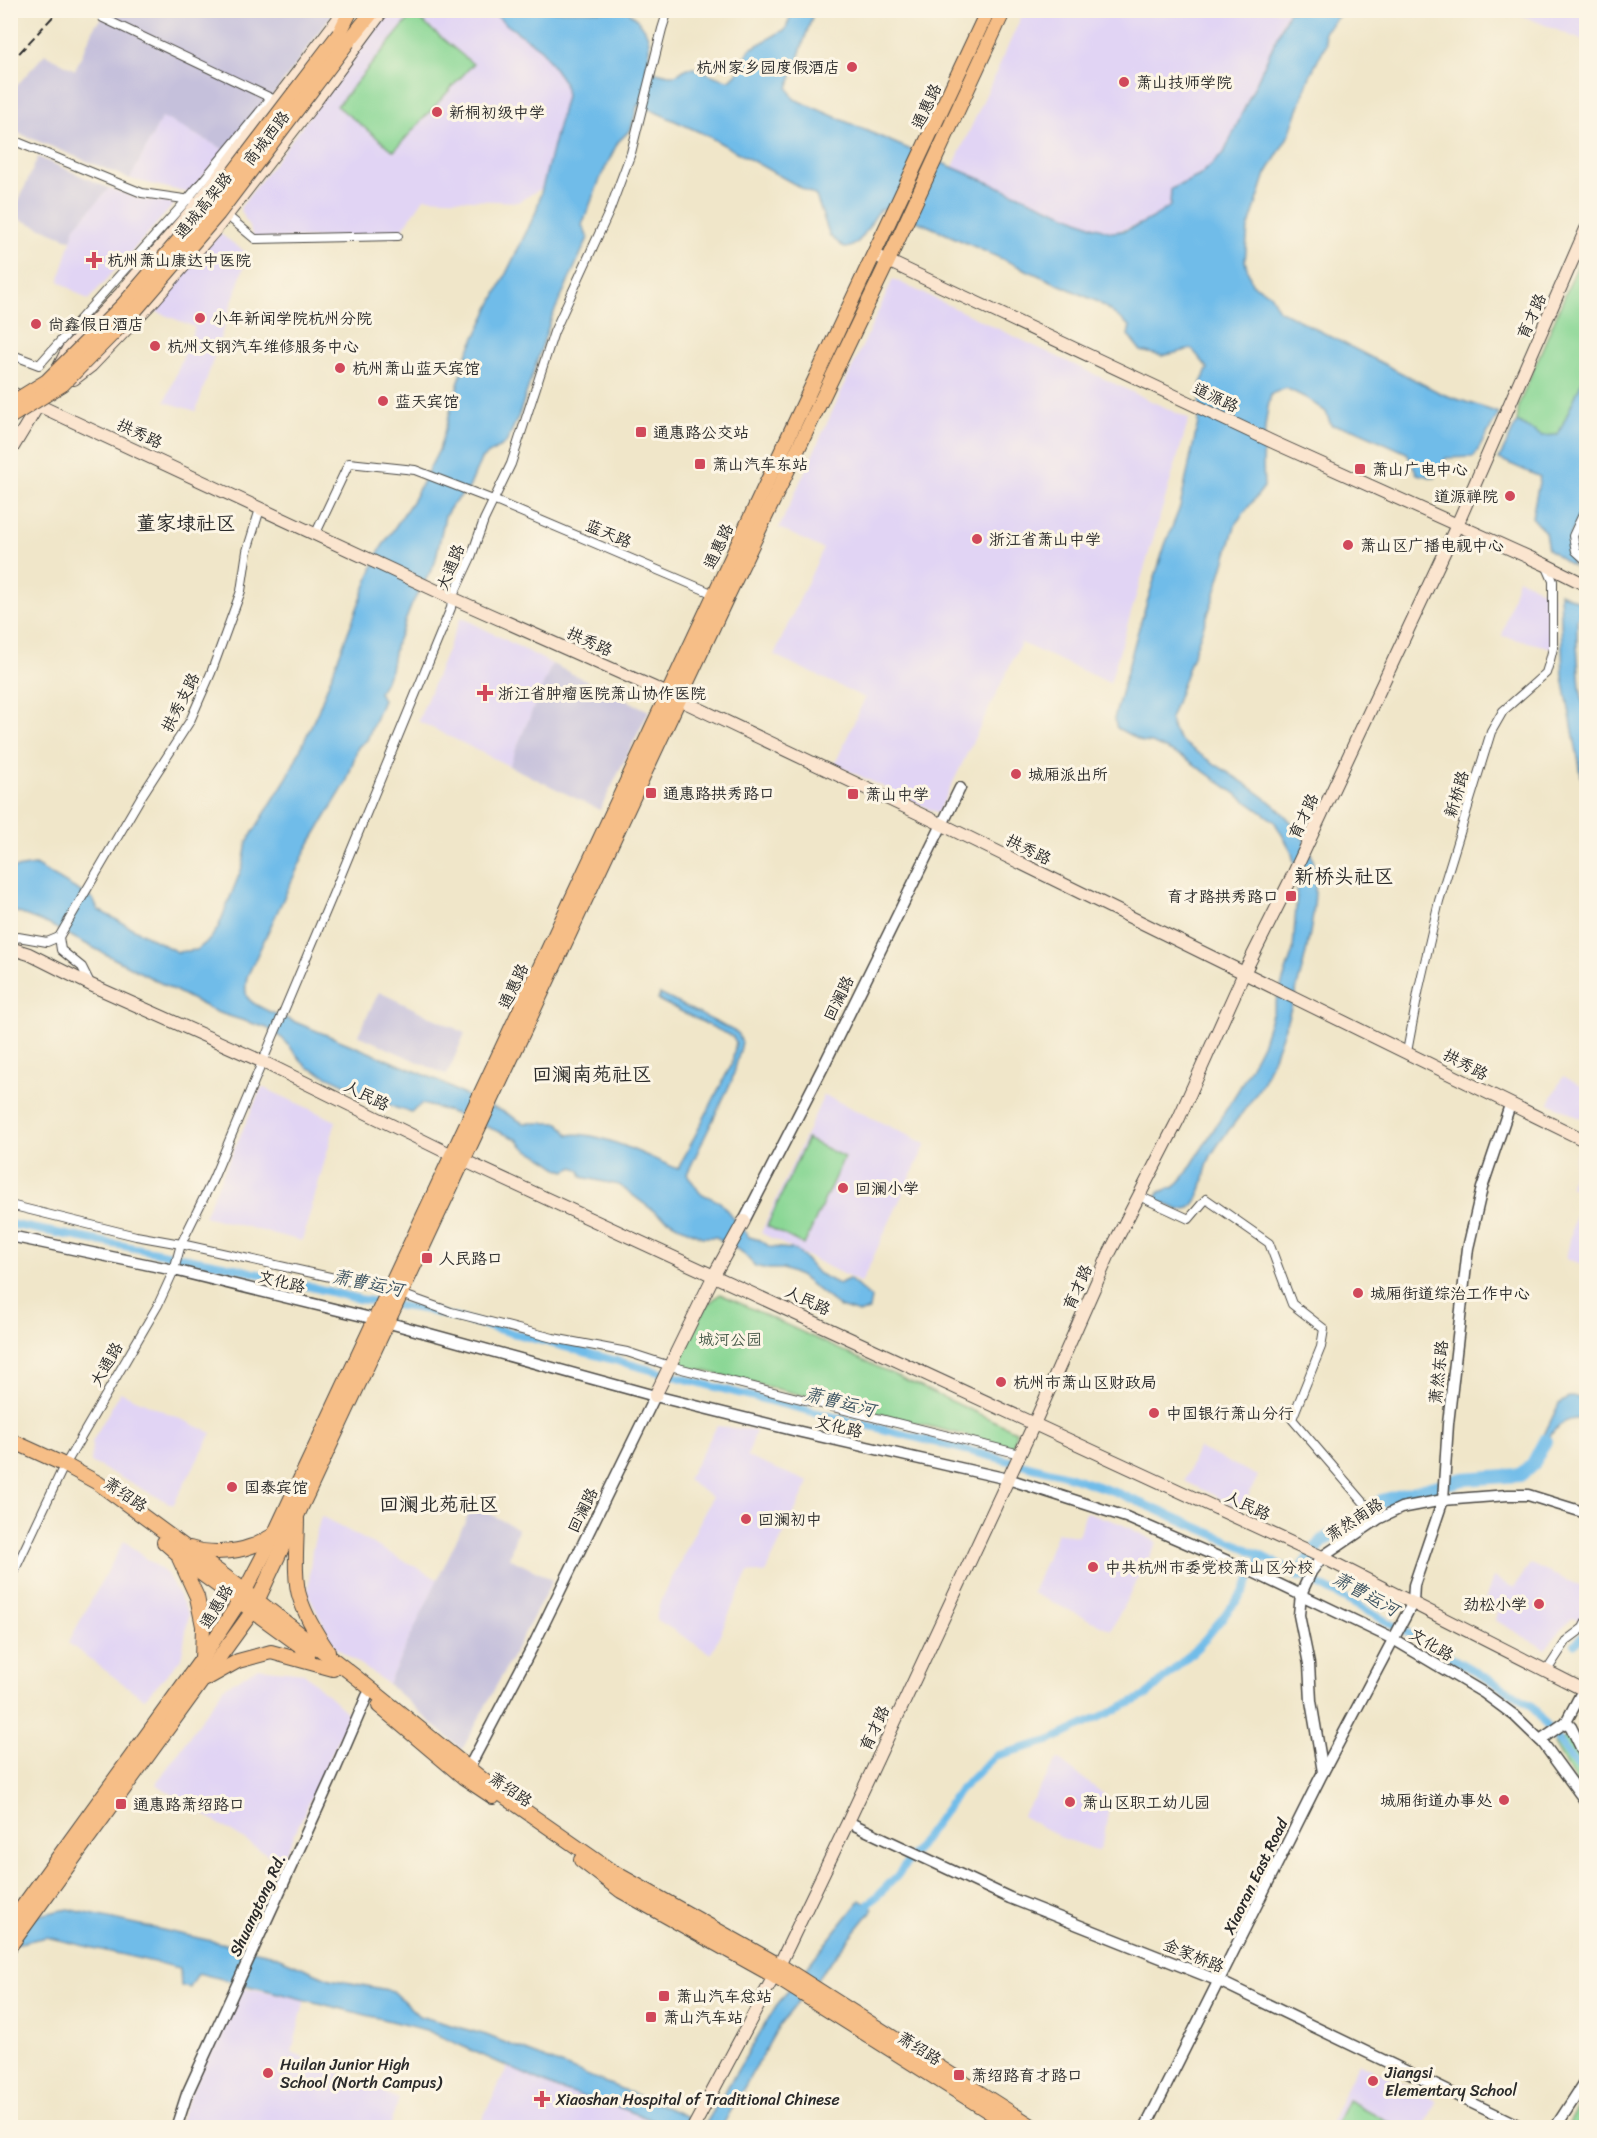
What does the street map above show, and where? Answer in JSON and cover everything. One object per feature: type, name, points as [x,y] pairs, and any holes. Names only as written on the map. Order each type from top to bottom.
[{"type":"main road","name":"商城西路","points":[[10,452],[68,349],[121,293],[345,10]]},
{"type":"main road","points":[[344,38],[351,10]]},
{"type":"main road","points":[[344,38],[374,10]]},
{"type":"main road","name":"商城西路","points":[[39,404],[92,366],[155,299],[227,215],[383,10]]},
{"type":"main road","name":"通惠路","points":[[458,1157],[674,697],[714,594],[893,217],[988,10]]},
{"type":"main road","points":[[674,697],[907,222],[1004,10]]},
{"type":"main road","name":"通城高架路","points":[[10,404],[47,381],[123,305],[208,206],[344,38]]},
{"type":"main road","name":"通城高架路","points":[[10,417],[63,384],[132,314],[218,214],[344,38]]},
{"type":"main road","name":"育才路","points":[[696,2122],[777,1971],[1034,1424],[1110,1252],[1179,1118],[1248,975],[1457,525],[1587,229]]},
{"type":"main road","name":"道源路","points":[[875,255],[1275,443],[1546,565],[1585,585]]},
{"type":"main road","name":"拱秀路","points":[[10,394],[39,404],[356,554],[674,697],[941,824],[1587,1141]]},
{"type":"main road","name":"人民路","points":[[10,948],[29,954],[91,985],[261,1061],[458,1157],[1322,1557],[1585,1690]]},
{"type":"main road","points":[[10,1946],[46,1888],[201,1681],[254,1606],[297,1514],[393,1294],[458,1157]]},
{"type":"main road","name":"回澜路","points":[[656,1396],[714,1275],[744,1221]]},
{"type":"main road","name":"通惠路","points":[[46,1888],[242,1596],[381,1321]]},
{"type":"main road","points":[[10,1440],[63,1469]]},
{"type":"main road","points":[[10,1446],[63,1469]]},
{"type":"main road","name":"萧绍路","points":[[63,1469],[98,1483],[179,1549],[334,1666],[367,1696],[621,1891],[777,1971],[1016,2127]]},
{"type":"main road","points":[[297,1514],[296,1560],[299,1597],[334,1666],[466,1772]]},
{"type":"main road","points":[[201,1660],[203,1626],[197,1597],[179,1549],[201,1552],[228,1551],[252,1546],[274,1534]]},
{"type":"main road","points":[[201,1681],[238,1661],[271,1652],[334,1666]]},
{"type":"main road","points":[[10,1924],[46,1888]]},
{"type":"main road","points":[[812,1994],[1035,2127]]},
{"type":"street","points":[[10,354],[39,365],[193,201],[271,98],[103,18],[110,10]]},
{"type":"street","name":"大通路","points":[[261,1061],[451,608],[452,598],[493,500],[511,464],[554,332],[609,212],[638,132],[668,10]]},
{"type":"street","points":[[10,139],[142,194],[213,204],[255,239],[398,236]]},
{"type":"street","name":"蓝天路","points":[[315,535],[349,463],[415,470],[493,500],[714,594]]},
{"type":"street","points":[[1587,508],[1573,536],[1576,551],[1587,560]]},
{"type":"street","name":"拱秀支路","points":[[59,938],[141,797],[190,721],[211,673],[240,591],[247,551],[260,509]]},
{"type":"street","name":"新桥路","points":[[1407,1052],[1439,901],[1491,732],[1503,711],[1546,673],[1550,660],[1553,648],[1553,581],[1546,565]]},
{"type":"street","name":"回澜路","points":[[744,1221],[823,1067],[960,788]]},
{"type":"street","points":[[10,942],[18,937],[47,942],[59,938],[61,950],[82,967],[91,985]]},
{"type":"street","points":[[181,1244],[213,1179],[261,1061]]},
{"type":"street","name":"萧然东路","points":[[1394,1637],[1413,1602],[1414,1585],[1443,1500],[1448,1424],[1468,1248],[1482,1188],[1510,1105]]},
{"type":"street","points":[[1139,1196],[1189,1219],[1206,1199],[1269,1243],[1292,1304],[1324,1329],[1321,1347],[1292,1419],[1378,1519]]},
{"type":"street","points":[[10,1205],[393,1294],[451,1312],[553,1338],[627,1352],[670,1366],[1020,1454]]},
{"type":"street","name":"文化路","points":[[10,1236],[174,1270],[381,1321],[656,1396],[1008,1479],[1126,1517],[1302,1592],[1394,1637],[1515,1716],[1540,1740],[1587,1802]]},
{"type":"street","name":"大通路","points":[[10,1580],[63,1469],[158,1305],[174,1270],[181,1244]]},
{"type":"street","name":"回澜路","points":[[466,1772],[541,1630],[656,1396]]},
{"type":"street","name":"萧然南路","points":[[1323,1772],[1311,1701],[1309,1664],[1299,1615],[1302,1592],[1311,1572],[1322,1557],[1378,1519],[1401,1508],[1443,1500],[1528,1495],[1587,1513]]},
{"type":"street","points":[[1546,1672],[1567,1640],[1587,1622]]},
{"type":"street","name":"Xiaoran East Road","points":[[1145,2127],[1323,1772],[1394,1637]]},
{"type":"street","points":[[1540,1740],[1566,1722],[1585,1690]]},
{"type":"street","name":"Shuangtong Rd.","points":[[176,2127],[187,2094],[367,1696]]},
{"type":"street","points":[[1566,1722],[1587,1758]]},
{"type":"street","name":"金家桥路","points":[[848,1822],[1010,1898],[1219,1981],[1524,2127]]},
{"type":"street","points":[[1556,2127],[1587,2080]]},
{"type":"shaded area","points":[[110,11],[334,11],[229,152],[162,117],[130,179],[11,130],[11,92],[45,54],[75,70],[96,24]]},
{"type":"shaded area","name":"新桐初级中学","points":[[389,11],[491,11],[513,30],[541,49],[564,82],[566,96],[542,188],[518,202],[424,198],[398,236],[255,239],[240,208]]},
{"type":"shaded area","name":"萧山技师学院","points":[[1024,11],[1288,11],[1224,153],[1199,176],[1171,189],[1170,206],[1159,215],[1114,232],[1095,227],[953,167]]},
{"type":"shaded area","points":[[1511,11],[1586,11],[1586,42]]},
{"type":"shaded area","points":[[162,117],[225,150],[189,193],[130,179]]},
{"type":"shaded area","points":[[38,157],[109,188],[75,227],[71,240],[12,216]]},
{"type":"shaded area","name":"杭州萧山康达中医院","points":[[109,188],[139,199],[175,203],[88,300],[59,281],[75,227]]},
{"type":"shaded area","name":"小年新闻学院杭州分院","points":[[219,233],[248,254],[196,411],[165,402],[195,327],[152,310]]},
{"type":"shaded area","name":"浙江省萧山中学","points":[[893,279],[1189,419],[1110,683],[1021,643],[938,813],[835,764],[865,698],[774,655],[823,549],[779,528]]},
{"type":"shaded area","points":[[1518,578],[1553,596],[1553,648],[1502,636]]},
{"type":"shaded area","name":"浙江省肿瘤医院萧山协作医院","points":[[461,617],[552,664],[509,766],[418,721]]},
{"type":"shaded area","points":[[552,664],[649,711],[600,810],[509,766]]},
{"type":"shaded area","points":[[379,992],[465,1033],[447,1075],[358,1035]]},
{"type":"shaded area","points":[[1563,1076],[1586,1089],[1586,1121],[1549,1103]]},
{"type":"shaded area","points":[[262,1087],[336,1121],[302,1241],[204,1216]]},
{"type":"shaded area","name":"回澜小学","points":[[824,1095],[926,1144],[861,1283],[761,1233]]},
{"type":"shaded area","points":[[1577,1151],[1586,1156],[1586,1265],[1566,1259],[1580,1191],[1570,1187]]},
{"type":"shaded area","points":[[120,1392],[212,1433],[173,1505],[91,1462],[92,1442]]},
{"type":"shaded area","name":"回澜初中","points":[[717,1426],[756,1431],[747,1457],[809,1482],[765,1573],[748,1572],[711,1654],[656,1619],[659,1605],[712,1497],[687,1480]]},
{"type":"shaded area","points":[[1198,1448],[1258,1476],[1242,1509],[1185,1481]]},
{"type":"shaded area","points":[[473,1505],[518,1529],[509,1558],[553,1580],[462,1750],[388,1684]]},
{"type":"shaded area","name":"中共杭州市委党校萧山区分校","points":[[1086,1512],[1119,1523],[1157,1542],[1111,1630],[1032,1593],[1057,1533],[1078,1536]]},
{"type":"shaded area","points":[[321,1516],[438,1579],[388,1684],[334,1646],[308,1593],[312,1550]]},
{"type":"shaded area","points":[[124,1541],[167,1574],[189,1614],[181,1659],[144,1699],[68,1643]]},
{"type":"shaded area","name":"劲松小学","points":[[1530,1564],[1586,1589],[1586,1623],[1572,1618],[1545,1649],[1495,1620],[1498,1608],[1485,1600],[1493,1577],[1514,1588]]},
{"type":"shaded area","points":[[258,1668],[304,1673],[350,1715],[281,1863],[156,1784],[224,1687]]},
{"type":"shaded area","name":"萧山区职工幼儿园","points":[[1058,1759],[1110,1799],[1104,1838],[1099,1851],[1062,1838],[1022,1816]]},
{"type":"shaded area","name":"Huilan Junior High School (North Campus)","points":[[237,1986],[305,1999],[292,2053],[399,2099],[389,2127],[176,2128]]},
{"type":"shaded area","name":"Jiangsi Elementary School","points":[[1358,2063],[1437,2100],[1424,2127],[1328,2128]]},
{"type":"shaded area","name":"Xiaoshan Hospital of Traditional Chinese","points":[[508,2066],[558,2089],[624,2109],[669,2127],[478,2128]]},
{"type":"green space","points":[[413,14],[473,64],[394,151],[337,106]]},
{"type":"green space","points":[[1586,245],[1586,372],[1558,435],[1542,436],[1517,422],[1519,404]]},
{"type":"green space","points":[[807,1139],[844,1157],[804,1245],[767,1226]]},
{"type":"green space","name":"城河公园","points":[[720,1294],[1016,1431],[1013,1447],[676,1364],[706,1306]]},
{"type":"green space","points":[[1567,1736],[1586,1766],[1586,1800],[1554,1744]]},
{"type":"green space","points":[[1586,2093],[1586,2127],[1567,2127]]},
{"type":"green space","points":[[1348,2100],[1391,2123],[1389,2127],[1335,2127]]},
{"type":"water","points":[[491,11],[628,11],[641,24],[648,37],[649,51],[646,69],[675,75],[688,68],[693,68],[730,80],[737,73],[750,49],[786,29],[792,11],[814,11],[788,88],[794,99],[1095,227],[1114,232],[1135,226],[1165,210],[1170,206],[1171,189],[1199,176],[1224,153],[1289,11],[1343,11],[1324,32],[1326,44],[1310,76],[1289,135],[1266,174],[1248,229],[1245,261],[1252,284],[1270,294],[1279,310],[1442,394],[1499,413],[1474,457],[1446,458],[1435,478],[1417,474],[1407,453],[1354,429],[1331,425],[1326,412],[1306,398],[1286,388],[1271,394],[1264,440],[1264,487],[1236,523],[1213,600],[1170,719],[1173,730],[1180,740],[1252,788],[1286,816],[1299,832],[1310,851],[1315,872],[1314,901],[1302,970],[1270,1066],[1260,1087],[1212,1154],[1206,1168],[1202,1188],[1190,1208],[1179,1210],[1156,1200],[1156,1197],[1159,1192],[1175,1187],[1186,1174],[1239,1089],[1263,1042],[1293,950],[1298,878],[1291,850],[1274,821],[1185,758],[1152,743],[1143,742],[1117,728],[1114,719],[1138,631],[1165,545],[1180,507],[1198,423],[1201,383],[1208,368],[1192,349],[1162,356],[1141,351],[1128,335],[1130,326],[1098,302],[924,224],[885,209],[880,210],[876,215],[861,239],[851,247],[845,248],[830,236],[816,196],[706,135],[638,104],[631,129],[618,142],[582,225],[588,238],[551,319],[519,415],[506,443],[481,459],[469,488],[452,505],[445,516],[435,563],[412,604],[395,647],[391,670],[379,692],[383,700],[367,740],[358,747],[346,783],[307,848],[247,977],[246,991],[252,1002],[268,1011],[437,1080],[523,1123],[559,1123],[569,1135],[580,1134],[608,1140],[678,1169],[732,1063],[736,1042],[733,1037],[658,1000],[660,994],[738,1033],[742,1043],[732,1080],[687,1174],[700,1193],[720,1202],[749,1237],[760,1240],[770,1247],[799,1252],[817,1273],[838,1284],[849,1279],[871,1298],[869,1310],[859,1313],[840,1307],[800,1276],[783,1269],[755,1266],[742,1252],[716,1237],[702,1237],[681,1227],[658,1214],[619,1185],[582,1177],[580,1170],[574,1167],[562,1170],[526,1149],[517,1139],[448,1111],[422,1104],[411,1112],[396,1108],[307,1067],[283,1039],[267,1028],[216,1012],[48,924],[11,910],[10,869],[35,865],[93,899],[98,910],[177,952],[197,950],[210,939],[218,928],[243,865],[247,842],[288,776],[318,711],[379,551],[413,500],[439,450],[467,354],[536,212],[566,96],[564,82],[541,49]]},
{"type":"water","points":[[1586,372],[1586,499],[1570,537],[1572,566],[1548,549],[1545,532],[1532,517],[1540,477],[1499,459],[1517,422],[1542,436],[1558,435]]},
{"type":"water","points":[[1560,593],[1583,603],[1577,620],[1577,644],[1580,688],[1586,717],[1586,801],[1563,677]]},
{"type":"water","points":[[1569,1397],[1586,1398],[1586,1419],[1573,1419],[1562,1423],[1547,1441],[1541,1441],[1559,1404]]},
{"type":"water","points":[[860,1900],[873,1909],[779,2026],[721,2128],[669,2127],[624,2109],[558,2089],[426,2030],[198,1973],[190,1988],[181,1986],[180,1968],[46,1937],[11,1945],[10,1921],[68,1909],[270,1954],[330,1979],[393,1991],[419,2016],[486,2035],[659,2104],[705,2125],[776,2006]]},
{"type":"waterway","name":"萧曹运河","points":[[10,1224],[223,1265],[383,1303]]},
{"type":"waterway","name":"萧曹运河","points":[[395,1305],[422,1309],[734,1392],[1068,1476],[1118,1493],[1241,1546],[1299,1574],[1511,1692],[1531,1705],[1586,1778]]},
{"type":"waterway","points":[[1451,1482],[1520,1475],[1533,1464],[1545,1441]]},
{"type":"waterway","points":[[1317,1548],[1322,1541],[1350,1525],[1382,1501],[1438,1486]]},
{"type":"waterway","points":[[868,1905],[897,1876],[959,1791],[995,1756],[1049,1741],[1147,1695],[1200,1645],[1243,1593],[1262,1556]]},
{"type":"waterway","points":[[1299,1574],[1310,1559]]},
{"type":"waterway","points":[[1575,1644],[1582,1636],[1586,1637]]},
{"type":"railway","points":[[10,23],[20,10]]},
{"type":"railway","points":[[10,63],[59,10]]},
{"type":"place","name":"杭州家乡园度假酒店","points":[[852,67]]},
{"type":"place","name":"萧山技师学院","points":[[1124,82]]},
{"type":"place","name":"新桐初级中学","points":[[437,112]]},
{"type":"place","name":"杭州萧山康达中医院","points":[[94,260]]},
{"type":"place","name":"小年新闻学院杭州分院","points":[[200,318]]},
{"type":"place","name":"尚鑫假日酒店","points":[[36,324]]},
{"type":"place","name":"杭州文钢汽车维修服务中心","points":[[155,346]]},
{"type":"place","name":"杭州萧山蓝天宾馆","points":[[340,368]]},
{"type":"place","name":"蓝天宾馆","points":[[383,401]]},
{"type":"place","name":"通惠路公交站","points":[[641,432]]},
{"type":"place","name":"萧山汽车东站","points":[[700,464]]},
{"type":"place","name":"萧山广电中心","points":[[1360,469]]},
{"type":"place","name":"道源禅院","points":[[1510,496]]},
{"type":"place","name":"浙江省萧山中学","points":[[977,539]]},
{"type":"place","name":"萧山区广播电视中心","points":[[1348,545]]},
{"type":"place","name":"浙江省肿瘤医院萧山协作医院","points":[[485,693]]},
{"type":"place","name":"城厢派出所","points":[[1016,774]]},
{"type":"place","name":"通惠路拱秀路口","points":[[651,793]]},
{"type":"place","name":"萧山中学","points":[[853,794]]},
{"type":"place","name":"育才路拱秀路口","points":[[1291,896]]},
{"type":"place","name":"回澜小学","points":[[843,1188]]},
{"type":"place","name":"人民路口","points":[[427,1258]]},
{"type":"place","name":"城厢街道综治工作中心","points":[[1358,1293]]},
{"type":"place","name":"杭州市萧山区财政局","points":[[1001,1382]]},
{"type":"place","name":"中国银行萧山分行","points":[[1154,1413]]},
{"type":"place","name":"国泰宾馆","points":[[232,1487]]},
{"type":"place","name":"回澜初中","points":[[746,1519]]},
{"type":"place","name":"中共杭州市委党校萧山区分校","points":[[1093,1567]]},
{"type":"place","name":"劲松小学","points":[[1539,1604]]},
{"type":"place","name":"城厢街道办事处","points":[[1504,1800]]},
{"type":"place","name":"萧山区职工幼儿园","points":[[1070,1802]]},
{"type":"place","name":"通惠路萧绍路口","points":[[121,1804]]},
{"type":"place","name":"萧山汽车总站","points":[[664,1996]]},
{"type":"place","name":"萧山汽车站","points":[[651,2017]]},
{"type":"place","name":"Huilan Junior High School (North Campus)","points":[[268,2073]]},
{"type":"place","name":"萧绍路育才路口","points":[[959,2075]]},
{"type":"place","name":"Jiangsi Elementary School","points":[[1373,2081]]},
{"type":"place","name":"Xiaoshan Hospital of Traditional Chinese","points":[[542,2099]]},
{"type":"district","name":"董家埭社区","points":[[186,523]]},
{"type":"district","name":"新桥头社区","points":[[1344,876]]},
{"type":"district","name":"回澜南苑社区","points":[[592,1074]]},
{"type":"district","name":"回澜北苑社区","points":[[439,1504]]}]
